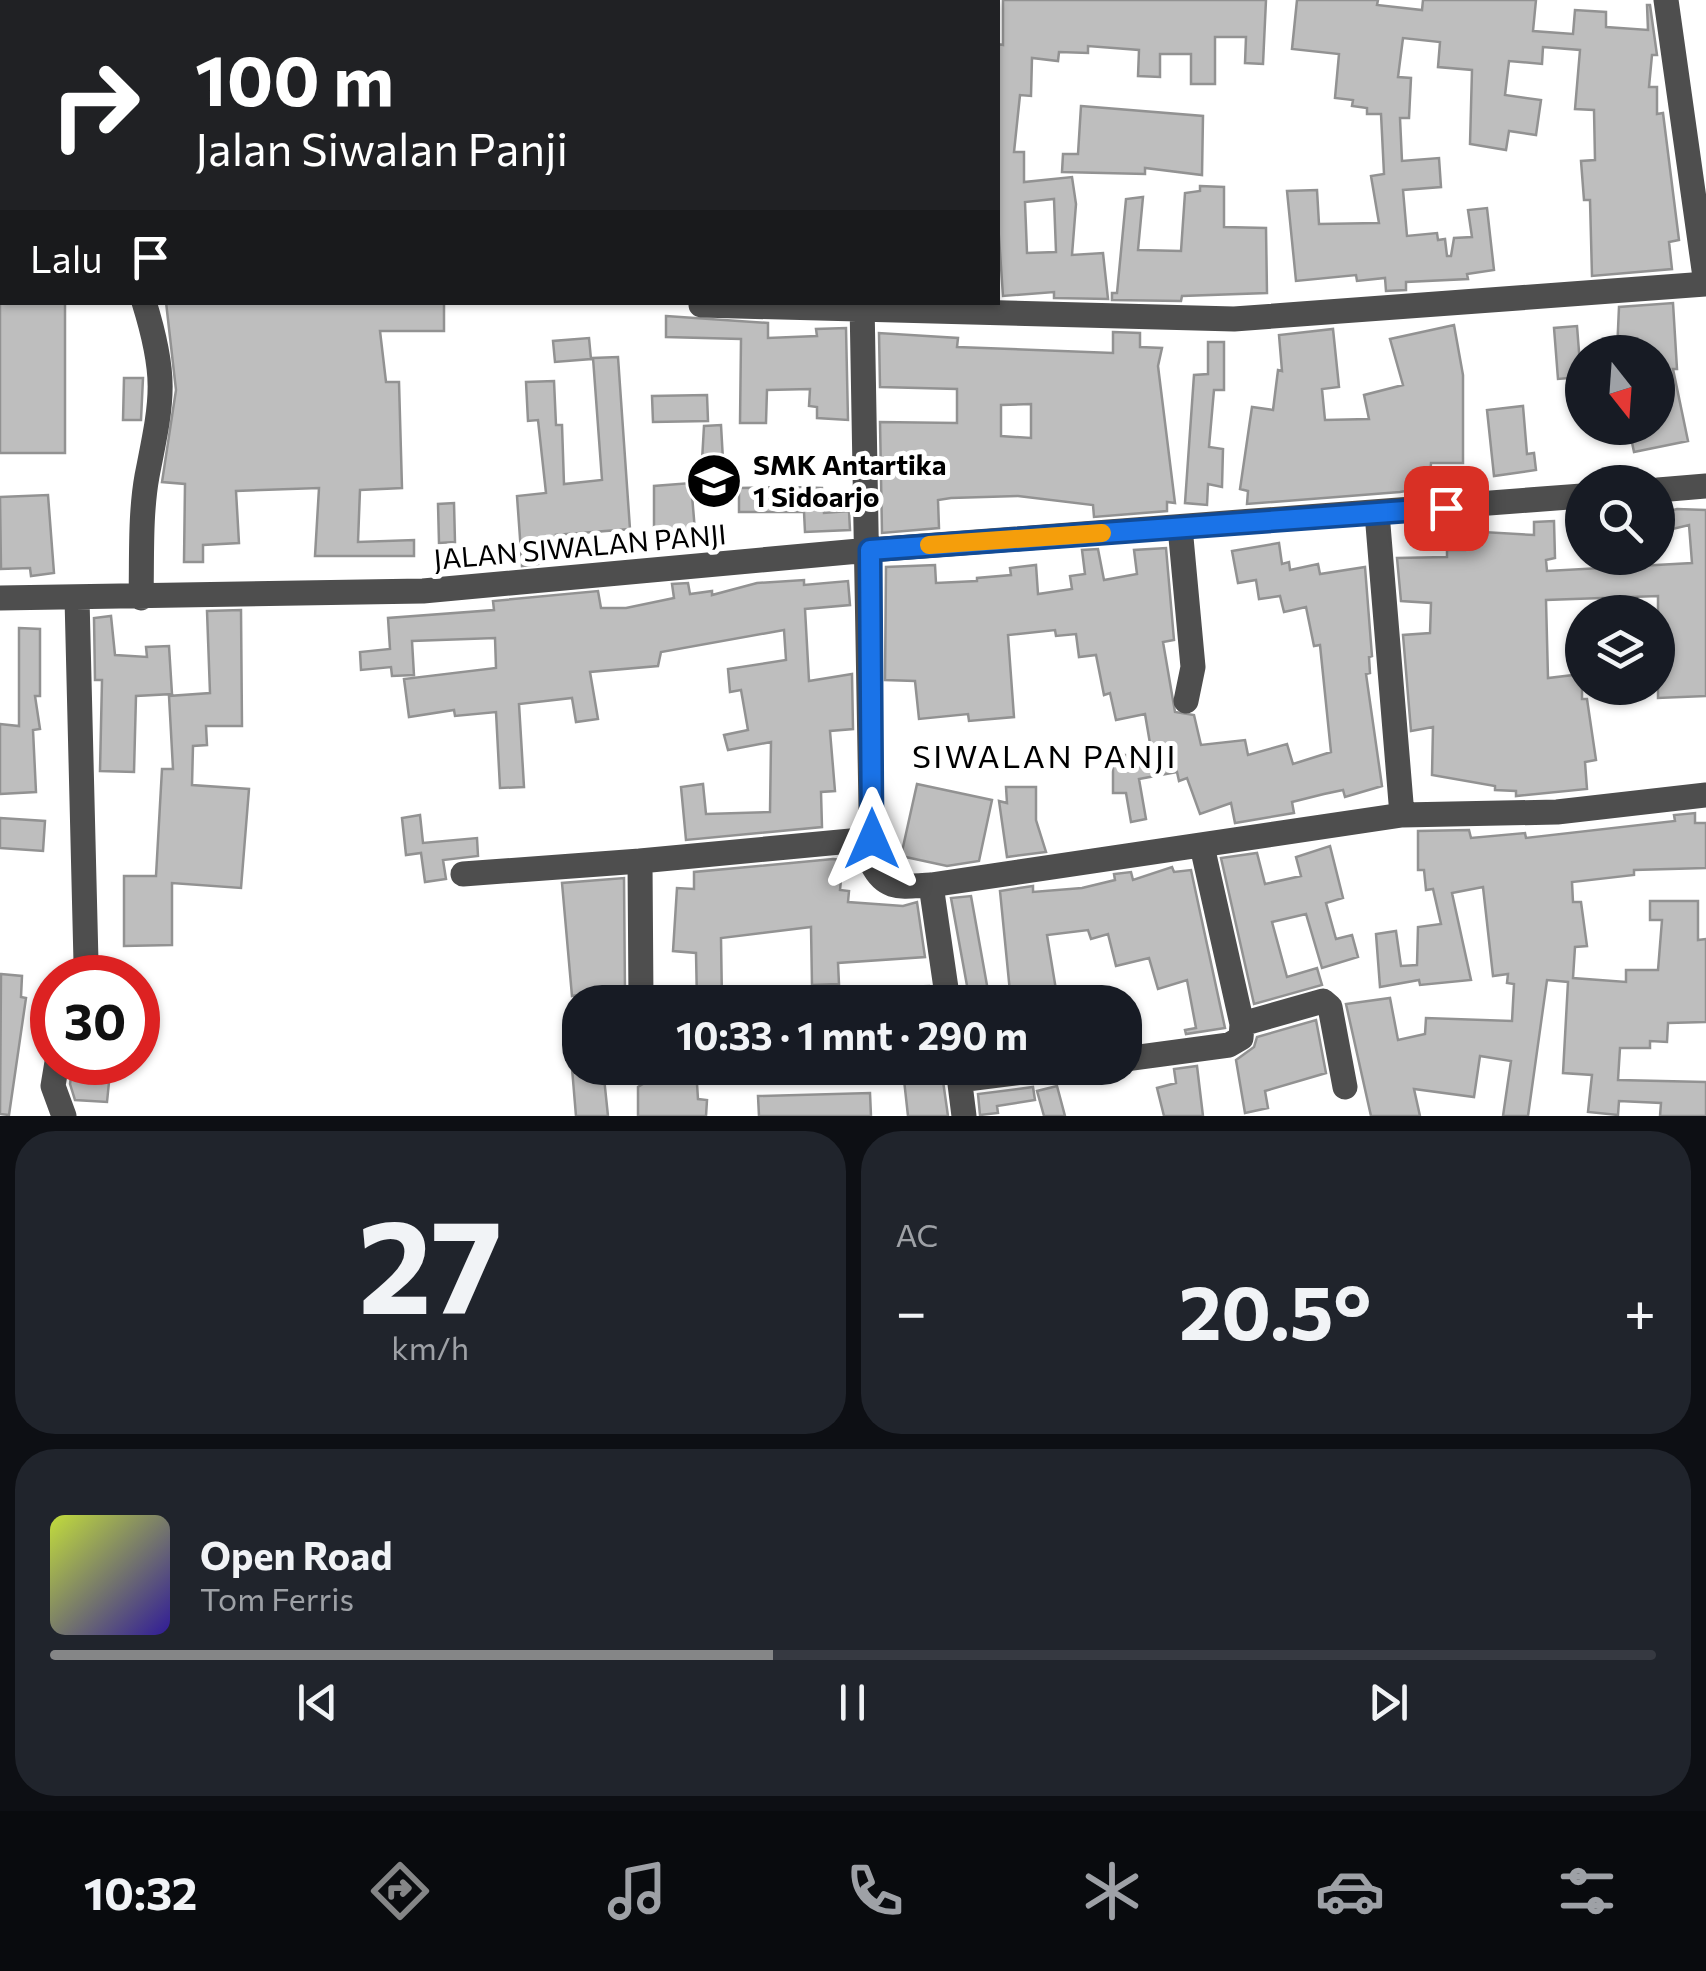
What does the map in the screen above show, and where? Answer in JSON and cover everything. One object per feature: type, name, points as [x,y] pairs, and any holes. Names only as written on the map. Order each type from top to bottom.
[{"type":"street","points":[[701,306],[1234,319],[1706,284],[1666,0]]},
{"type":"street","points":[[141,598],[144,514],[160,426],[162,390],[158,345],[145,305]]},
{"type":"street","points":[[862,307],[870,550],[872,864],[881,882],[890,887],[931,885],[1402,815],[1556,812],[1706,795]]},
{"type":"street","points":[[1675,489],[1706,486]]},
{"type":"street","name":"JALAN SIWALAN PANJI","points":[[0,598],[424,592],[870,550],[1565,497]]},
{"type":"street","points":[[1377,513],[1402,815]]},
{"type":"street","points":[[1180,527],[1192,667],[1186,701]]},
{"type":"street","points":[[77,598],[86,955]]},
{"type":"street","points":[[463,874],[872,839]]},
{"type":"street","points":[[1142,1057],[1229,1045],[1242,1038],[1202,846]]},
{"type":"street","points":[[640,861],[641,985]]},
{"type":"street","points":[[931,885],[946,985]]},
{"type":"street","points":[[1242,1024],[1310,1003],[1328,1004],[1345,1087]]},
{"type":"street","points":[[53,1085],[64,1116]]},
{"type":"street","points":[[960,1085],[964,1116]]},
{"type":"building","points":[[1003,0],[1266,0],[1263,64],[1245,63],[1246,37],[1215,37],[1215,84],[1191,84],[1191,54],[1160,54],[1160,77],[1138,76],[1139,50],[1088,46],[1088,53],[1059,52],[1058,61],[1032,58],[1031,96],[1020,95],[1014,152],[1024,152],[1024,182],[1072,177],[1076,204],[1072,255],[1103,253],[1108,299],[1054,298],[1054,292],[1003,296],[1000,44],[1003,45]],"holes":[[[1054,199],[1056,252],[1027,253],[1025,202]]]},
{"type":"building","points":[[1297,0],[1378,0],[1377,5],[1422,10],[1423,0],[1536,0],[1533,31],[1573,34],[1575,10],[1606,12],[1606,27],[1648,30],[1650,5],[1657,55],[1652,55],[1649,87],[1657,87],[1657,114],[1663,113],[1679,240],[1669,242],[1672,269],[1592,276],[1590,200],[1584,200],[1581,161],[1595,160],[1594,110],[1575,109],[1580,50],[1543,47],[1542,64],[1509,61],[1505,95],[1541,100],[1536,135],[1509,131],[1506,150],[1470,144],[1472,70],[1438,67],[1440,42],[1403,38],[1398,77],[1411,78],[1409,118],[1400,118],[1402,161],[1439,158],[1441,187],[1403,190],[1407,236],[1437,233],[1438,240],[1445,239],[1447,256],[1451,256],[1454,238],[1472,237],[1468,210],[1487,208],[1494,270],[1467,274],[1468,279],[1406,282],[1406,290],[1386,291],[1385,278],[1357,281],[1356,275],[1296,281],[1287,191],[1317,190],[1319,224],[1379,223],[1371,176],[1384,174],[1381,114],[1367,114],[1367,108],[1352,106],[1353,100],[1335,98],[1339,54],[1292,49]]},
{"type":"building","points":[[1081,106],[1203,116],[1202,175],[1145,168],[1145,174],[1062,172],[1063,154],[1078,154]]},
{"type":"building","points":[[1200,186],[1224,187],[1224,227],[1266,228],[1267,293],[1182,296],[1181,301],[1112,300],[1112,293],[1117,293],[1126,199],[1143,197],[1138,250],[1181,251],[1185,193],[1200,191]]},
{"type":"building","points":[[1673,303],[1675,335],[1618,335],[1619,307]]},
{"type":"building","points":[[0,305],[65,305],[65,453],[0,453]]},
{"type":"building","points":[[166,305],[444,305],[444,331],[380,331],[386,382],[399,382],[402,488],[360,490],[358,542],[414,540],[414,556],[315,556],[319,488],[236,491],[239,543],[203,545],[203,562],[184,562],[185,484],[162,482],[176,390]]},
{"type":"building","points":[[666,316],[768,323],[768,338],[817,336],[816,329],[846,328],[848,420],[817,418],[817,407],[809,406],[810,389],[767,390],[766,423],[740,423],[741,339],[666,337]]},
{"type":"building","points":[[1454,325],[1463,375],[1463,463],[1431,463],[1430,477],[1422,477],[1423,488],[1247,504],[1248,491],[1240,489],[1252,407],[1273,410],[1278,370],[1282,371],[1279,335],[1333,329],[1339,387],[1322,389],[1325,420],[1369,419],[1364,395],[1403,385],[1390,339]]},
{"type":"building","points":[[1577,326],[1578,335],[1565,335],[1565,378],[1558,379],[1554,328]]},
{"type":"building","points":[[1113,332],[1140,333],[1140,347],[1162,348],[1158,366],[1175,503],[1167,502],[1167,511],[1094,517],[1093,505],[1018,496],[951,498],[938,500],[939,528],[882,533],[880,422],[957,423],[957,389],[880,387],[879,333],[958,338],[957,347],[1113,353]],"holes":[[[1031,404],[1031,438],[1001,436],[1001,405]]]},
{"type":"building","points":[[589,338],[591,359],[555,362],[553,341]]},
{"type":"building","points":[[1208,342],[1224,342],[1224,390],[1214,390],[1209,447],[1223,449],[1222,487],[1208,484],[1207,505],[1185,503],[1194,375],[1208,374]]},
{"type":"building","points":[[618,357],[630,529],[556,535],[558,556],[537,558],[538,564],[522,566],[517,496],[546,493],[538,420],[528,421],[526,382],[554,381],[556,425],[562,425],[564,484],[602,480],[593,358]]},
{"type":"building","points":[[124,378],[143,378],[141,420],[123,420]]},
{"type":"building","points":[[1675,379],[1688,441],[1675,444]]},
{"type":"building","points":[[707,395],[708,421],[653,422],[652,396]]},
{"type":"building","points":[[1523,406],[1527,454],[1534,453],[1536,470],[1494,476],[1487,410]]},
{"type":"building","points":[[721,425],[725,495],[700,496],[704,426]]},
{"type":"building","points":[[1633,445],[1668,445],[1634,452]]},
{"type":"building","points":[[691,483],[695,531],[654,533],[654,486]]},
{"type":"building","points":[[739,488],[822,488],[824,513],[849,511],[850,530],[805,532],[804,512],[739,512]]},
{"type":"building","points":[[48,495],[54,573],[31,576],[30,568],[1,569],[0,497]]},
{"type":"building","points":[[454,503],[455,542],[439,543],[438,504]]},
{"type":"building","points":[[1675,510],[1706,510],[1706,696],[1675,697],[1675,595],[1565,595],[1565,599],[1546,600],[1548,678],[1565,676],[1565,705],[1588,705],[1596,760],[1585,762],[1587,789],[1516,796],[1516,791],[1432,775],[1433,727],[1411,731],[1403,635],[1430,633],[1431,603],[1401,601],[1397,558],[1447,557],[1447,550],[1465,550],[1466,531],[1534,535],[1534,522],[1554,521],[1555,558],[1546,560],[1547,571],[1565,570],[1565,575],[1675,575],[1675,564],[1692,563],[1689,525],[1675,528]]},
{"type":"building","points":[[1279,543],[1282,564],[1289,562],[1290,570],[1318,564],[1320,574],[1365,567],[1372,656],[1370,673],[1366,674],[1382,786],[1345,797],[1343,790],[1292,802],[1294,813],[1235,823],[1231,803],[1200,814],[1187,778],[1179,781],[1177,772],[1139,779],[1146,819],[1131,822],[1126,793],[1113,793],[1113,755],[1152,755],[1145,714],[1116,720],[1110,693],[1104,695],[1096,655],[1079,657],[1076,634],[1056,636],[1055,630],[1008,635],[1014,717],[969,721],[968,714],[919,719],[915,681],[885,680],[886,567],[935,565],[936,583],[1011,575],[1010,568],[1036,565],[1038,594],[1072,589],[1070,576],[1085,574],[1082,550],[1098,549],[1104,580],[1137,574],[1134,550],[1166,548],[1174,640],[1163,642],[1175,712],[1194,715],[1201,745],[1245,740],[1248,755],[1287,744],[1293,764],[1331,752],[1320,645],[1314,646],[1306,607],[1284,612],[1280,596],[1259,599],[1256,580],[1238,583],[1232,551]]},
{"type":"building","points":[[804,580],[804,585],[848,581],[850,605],[805,609],[809,681],[852,674],[853,729],[830,731],[835,791],[821,792],[822,827],[686,840],[681,787],[703,784],[706,814],[770,812],[771,742],[728,750],[724,735],[748,730],[741,690],[730,692],[728,669],[786,660],[784,630],[661,652],[658,666],[590,672],[598,719],[576,722],[572,698],[519,704],[524,787],[500,788],[496,712],[455,716],[454,710],[409,717],[404,679],[496,668],[495,638],[412,641],[414,675],[392,676],[391,667],[361,670],[360,652],[390,649],[388,618],[494,610],[493,601],[598,591],[601,608],[626,608],[674,598],[672,584],[688,583],[690,594],[712,591],[712,595],[757,583]]},
{"type":"building","points":[[241,610],[242,726],[206,726],[207,745],[193,746],[192,785],[249,789],[241,888],[172,883],[172,945],[124,946],[124,876],[156,876],[162,769],[173,769],[169,696],[210,693],[207,611]]},
{"type":"building","points":[[111,616],[115,655],[147,657],[146,647],[169,646],[172,694],[136,696],[134,772],[100,771],[102,680],[95,680],[94,618]]},
{"type":"building","points":[[19,628],[40,629],[40,696],[35,696],[40,729],[33,730],[36,792],[0,794],[0,724],[19,726]]},
{"type":"building","points":[[917,784],[992,800],[979,861],[947,866],[901,856]]},
{"type":"building","points":[[1006,787],[1036,787],[1036,820],[1046,852],[1007,857],[999,801],[1007,803]]},
{"type":"building","points":[[1695,813],[1695,823],[1706,823],[1706,868],[1634,870],[1634,875],[1572,882],[1573,902],[1581,902],[1587,946],[1575,947],[1573,978],[1626,982],[1626,970],[1658,970],[1662,920],[1650,920],[1650,901],[1698,901],[1698,940],[1706,939],[1706,1022],[1668,1023],[1667,1042],[1650,1041],[1650,1048],[1620,1048],[1618,1080],[1706,1082],[1706,1116],[1660,1116],[1661,1103],[1619,1101],[1618,1115],[1588,1112],[1592,1075],[1563,1073],[1568,982],[1547,980],[1528,1116],[1503,1116],[1511,1061],[1480,1056],[1474,1097],[1414,1089],[1420,1116],[1371,1116],[1346,1004],[1390,998],[1398,1040],[1425,1034],[1426,1018],[1512,1021],[1514,984],[1507,983],[1508,974],[1493,976],[1483,887],[1452,893],[1471,980],[1420,985],[1419,980],[1380,987],[1376,934],[1396,931],[1401,966],[1417,965],[1418,927],[1441,924],[1433,889],[1426,890],[1424,870],[1418,870],[1418,831],[1469,830],[1471,838],[1525,833],[1526,838],[1675,821],[1674,815]]},
{"type":"building","points":[[420,815],[423,843],[477,838],[478,856],[443,860],[446,879],[425,882],[421,853],[406,855],[402,818]]},
{"type":"building","points":[[0,818],[45,821],[43,851],[0,848]]},
{"type":"building","points":[[1330,846],[1343,898],[1326,903],[1336,939],[1352,935],[1358,957],[1322,968],[1306,914],[1272,922],[1287,977],[1317,968],[1322,985],[1254,1004],[1221,858],[1257,853],[1265,884],[1301,876],[1296,857]]},
{"type":"building","points":[[843,860],[840,890],[849,891],[848,902],[903,906],[917,902],[925,957],[838,963],[839,984],[812,985],[811,927],[721,938],[722,985],[697,985],[696,953],[673,951],[677,888],[694,889],[694,872]]},
{"type":"building","points":[[1172,867],[1174,872],[1191,870],[1225,1028],[1186,1034],[1185,1030],[1196,1028],[1187,980],[1158,989],[1149,958],[1116,966],[1108,934],[1091,939],[1088,930],[1047,935],[1055,985],[1009,985],[1000,891],[1033,886],[1033,892],[1082,888],[1115,880],[1114,874],[1131,872],[1133,880]]},
{"type":"building","points":[[624,878],[625,985],[571,985],[562,883]]},
{"type":"building","points":[[971,896],[987,985],[967,985],[951,898]]},
{"type":"building","points":[[1,974],[22,976],[21,997],[26,998],[9,1115],[0,1114]]},
{"type":"building","points":[[1316,1020],[1326,1073],[1265,1091],[1268,1108],[1245,1113],[1236,1060],[1254,1047],[1257,1037]]},
{"type":"building","points":[[1197,1066],[1203,1116],[1164,1116],[1157,1088],[1176,1083],[1174,1069]]},
{"type":"building","points":[[70,1085],[109,1085],[107,1102],[75,1100]]},
{"type":"building","points":[[573,1085],[605,1085],[608,1116],[576,1116]]},
{"type":"building","points":[[697,1085],[698,1099],[707,1100],[706,1116],[638,1116],[638,1087]]},
{"type":"building","points":[[905,1085],[944,1085],[948,1116],[908,1116]]},
{"type":"building","points":[[1057,1086],[1065,1116],[1044,1116],[1037,1091]]},
{"type":"building","points":[[1033,1087],[1035,1100],[997,1106],[998,1113],[980,1115],[978,1094]]},
{"type":"building","points":[[870,1093],[871,1116],[759,1116],[758,1096]]},
{"type":"slow traffic","points":[[929,545],[1102,533]]},
{"type":"place","name":"SMK Antartika 1 Sidoarjo","points":[[714,481]]},
{"type":"district","name":"SIWALAN PANJI","points":[[1045,757]]},
{"type":"route","points":[[872,839],[870,550],[1446,508]]}]
